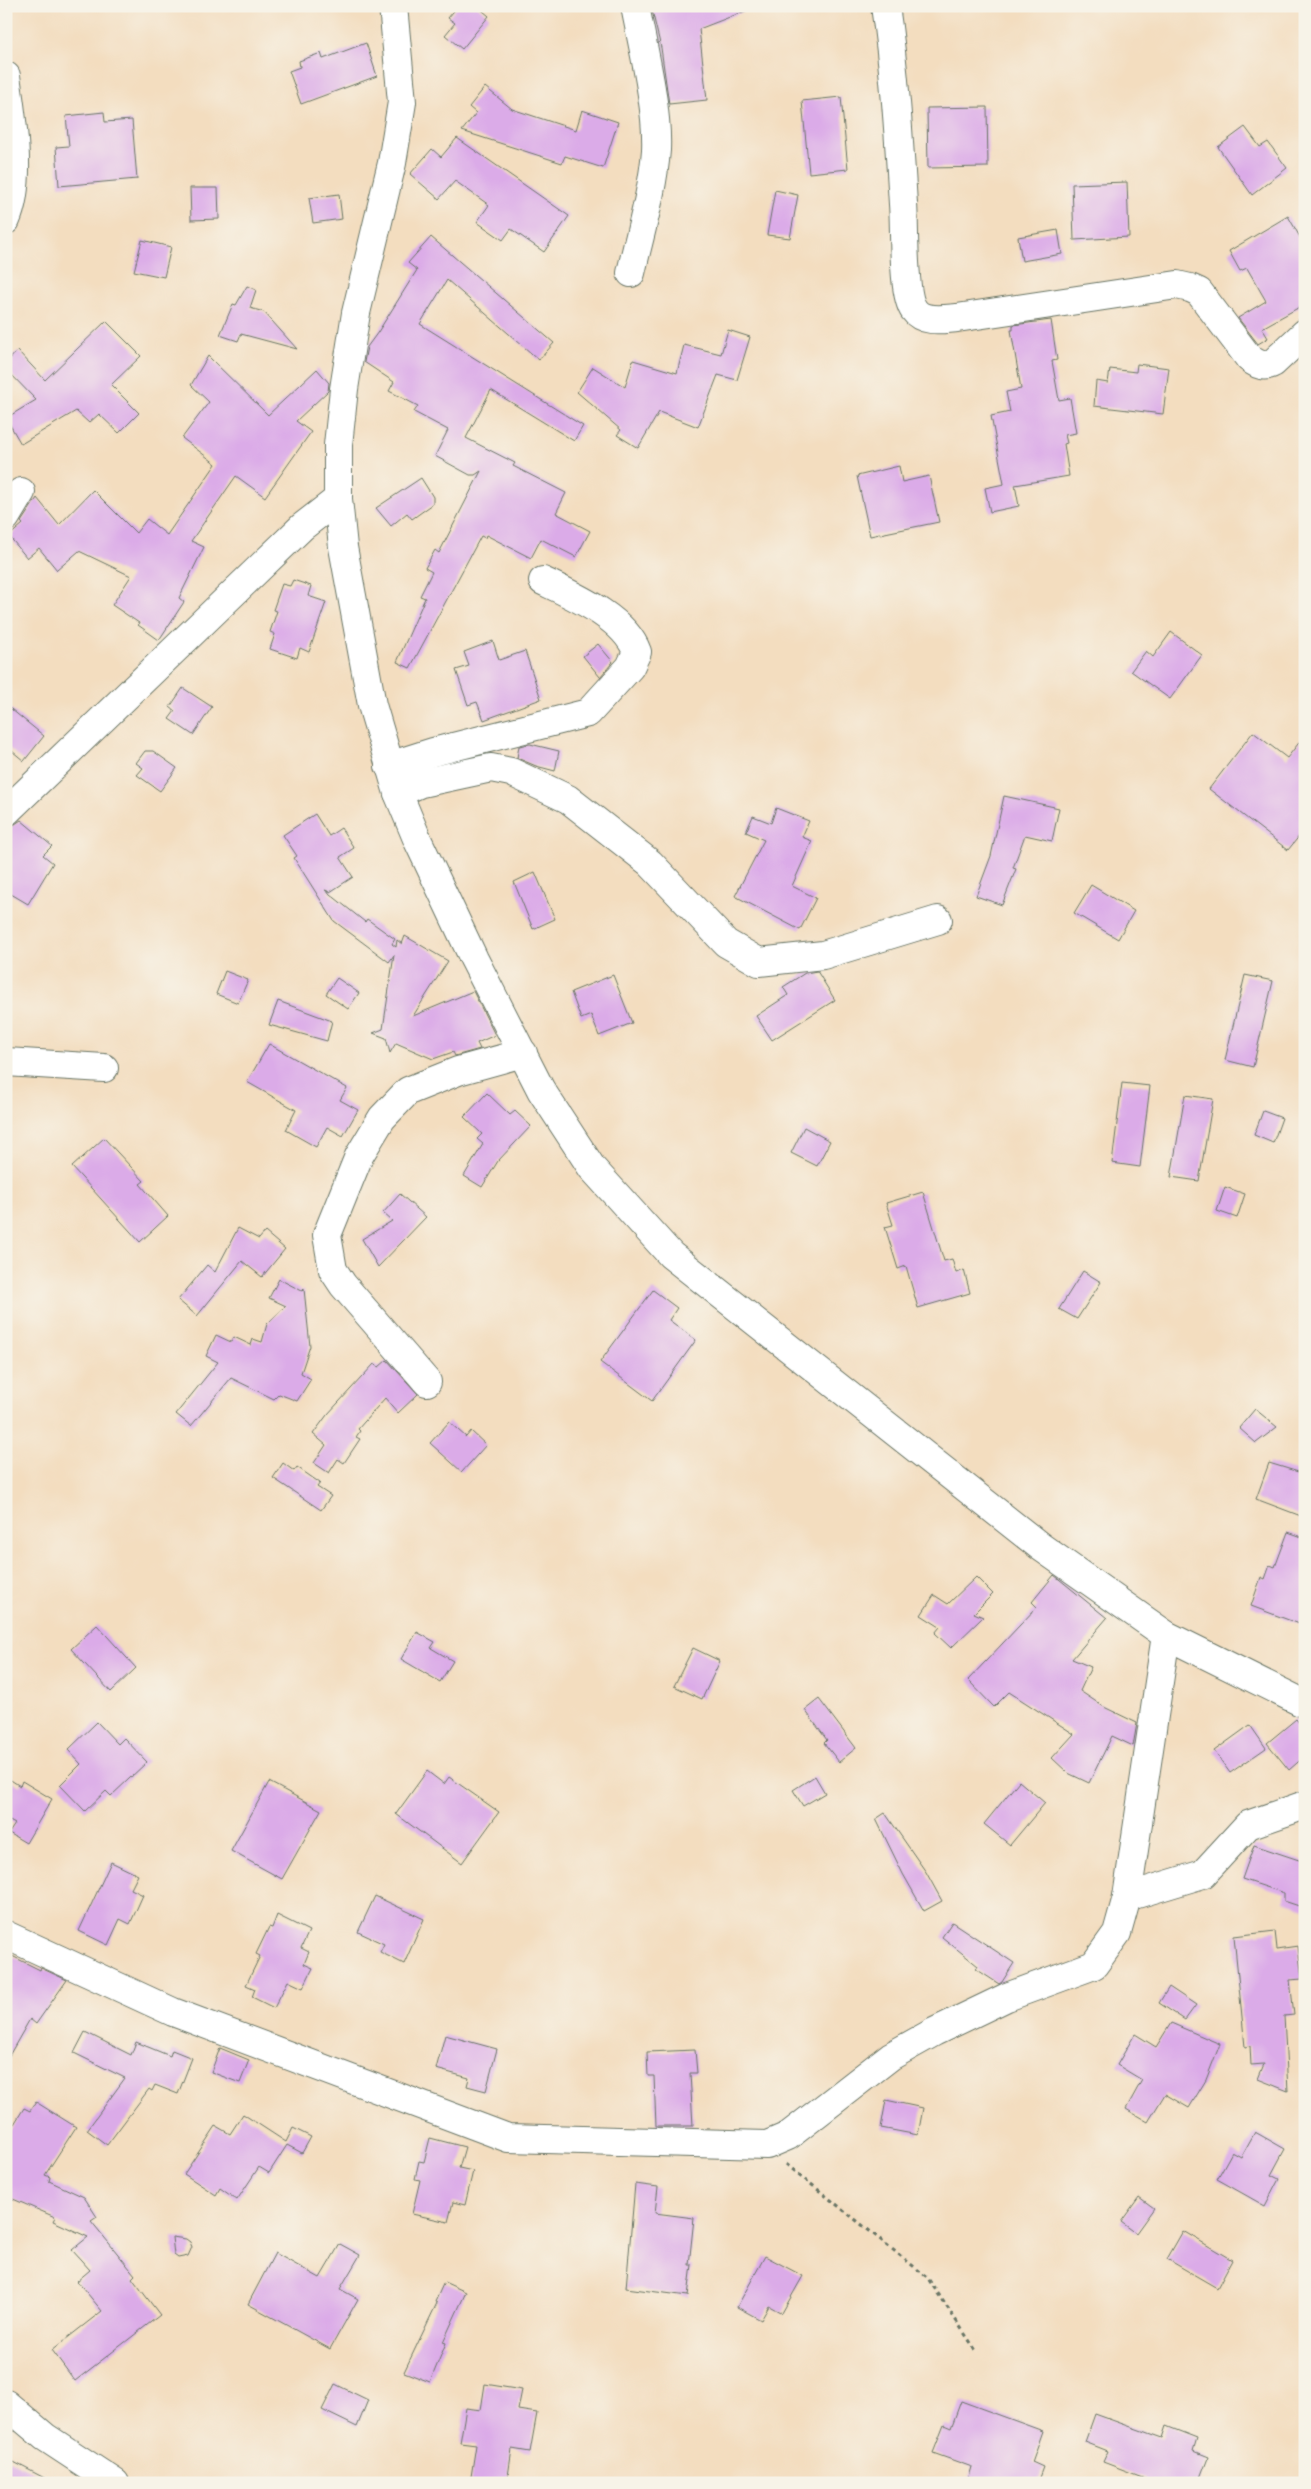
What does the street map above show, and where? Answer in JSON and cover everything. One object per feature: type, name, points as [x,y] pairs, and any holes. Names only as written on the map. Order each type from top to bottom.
[{"type":"street","points":[[393,6],[402,88],[399,126],[356,313],[341,416],[338,500],[344,547],[372,705],[398,793],[418,841],[474,959],[541,1090],[592,1168],[671,1254],[1041,1547],[1166,1635],[1305,1704]]},
{"type":"street","points":[[631,273],[650,190],[656,148],[649,84],[635,6]]},
{"type":"street","points":[[885,6],[903,204],[907,284],[910,303],[915,312],[924,318],[957,318],[1177,285],[1199,292],[1249,358],[1259,365],[1269,366],[1273,364],[1305,333]]},
{"type":"street","points":[[6,76],[14,136],[12,206],[6,220]]},
{"type":"street","points":[[6,517],[21,492]]},
{"type":"street","points":[[6,812],[288,540],[338,500]]},
{"type":"street","points":[[389,766],[433,752],[588,713],[630,667],[637,652],[632,639],[592,606],[543,581]]},
{"type":"street","points":[[398,793],[421,783],[491,768],[511,772],[568,800],[650,863],[726,943],[759,962],[823,955],[938,920]]},
{"type":"street","points":[[427,1382],[342,1284],[333,1270],[327,1235],[359,1156],[382,1118],[408,1091],[458,1071],[522,1053]]},
{"type":"street","points":[[6,1062],[104,1068]]},
{"type":"street","points":[[6,1935],[173,2012],[508,2138],[767,2145],[788,2136],[891,2056],[934,2032],[1007,1997],[1094,1965],[1117,1933],[1127,1898],[1166,1635]]},
{"type":"street","points":[[1127,1898],[1203,1874],[1248,1825],[1305,1805]]},
{"type":"street","points":[[6,2404],[45,2437],[115,2483]]},
{"type":"path","points":[[767,2145],[795,2173],[926,2277],[977,2352]]},
{"type":"building","points":[[458,6],[477,6],[489,16],[462,49],[445,35],[455,23],[448,18]]},
{"type":"building","points":[[651,6],[753,6],[753,8],[699,29],[707,100],[669,104],[661,48]]},
{"type":"building","points":[[366,43],[377,76],[301,104],[289,71],[300,67],[299,61],[321,53],[323,59]]},
{"type":"building","points":[[485,87],[512,109],[576,130],[582,110],[618,122],[603,168],[565,156],[562,163],[462,131],[476,113],[469,107]]},
{"type":"building","points":[[841,97],[848,169],[809,173],[802,101]]},
{"type":"building","points":[[987,107],[988,167],[928,168],[927,108]]},
{"type":"building","points":[[104,112],[105,122],[132,120],[137,179],[59,186],[56,147],[69,146],[66,116]]},
{"type":"building","points":[[1245,127],[1260,147],[1268,142],[1287,168],[1252,195],[1218,147]]},
{"type":"building","points":[[457,138],[569,216],[544,252],[511,229],[503,240],[477,222],[489,205],[455,181],[439,199],[410,174],[432,149],[441,157]]},
{"type":"building","points":[[1127,182],[1129,237],[1074,240],[1072,184]]},
{"type":"building","points":[[190,188],[218,188],[219,219],[191,220]]},
{"type":"building","points":[[775,190],[798,195],[790,238],[767,235]]},
{"type":"building","points":[[339,194],[342,219],[313,223],[309,198]]},
{"type":"building","points":[[1288,216],[1305,246],[1305,304],[1262,328],[1268,338],[1258,344],[1238,318],[1266,301],[1247,268],[1240,271],[1229,251]]},
{"type":"building","points":[[1058,230],[1062,254],[1022,261],[1018,237]]},
{"type":"building","points":[[431,237],[554,343],[539,360],[447,280],[420,324],[583,426],[574,441],[491,390],[466,438],[515,463],[513,466],[566,493],[556,513],[590,531],[576,557],[541,539],[531,558],[486,535],[485,538],[481,536],[410,668],[397,662],[425,598],[420,596],[432,572],[425,568],[435,550],[439,553],[481,471],[475,475],[470,475],[435,456],[448,430],[414,412],[418,406],[389,391],[394,382],[364,362],[367,347],[417,270],[408,263]]},
{"type":"building","points":[[142,240],[171,247],[164,277],[134,271]]},
{"type":"building","points":[[247,286],[256,290],[250,308],[264,312],[297,349],[241,334],[238,341],[220,335],[233,304],[236,305]]},
{"type":"building","points":[[1051,320],[1057,360],[1052,361],[1059,400],[1070,398],[1076,433],[1065,435],[1067,443],[1064,444],[1069,476],[1015,485],[1019,506],[990,512],[985,488],[1004,484],[991,416],[1010,412],[1006,392],[1021,389],[1011,330],[1013,330],[1013,325]]},
{"type":"building","points":[[106,321],[141,356],[111,385],[139,413],[119,433],[99,414],[89,423],[76,411],[21,444],[6,418],[36,400],[6,369],[6,362],[18,351],[45,380]]},
{"type":"building","points":[[728,330],[750,337],[737,380],[718,375],[698,427],[659,412],[638,448],[617,435],[621,430],[577,392],[593,367],[625,387],[633,360],[677,373],[684,345],[721,354]]},
{"type":"building","points":[[208,356],[268,415],[317,369],[329,383],[328,391],[296,421],[311,432],[265,497],[236,476],[191,541],[204,547],[179,598],[184,602],[159,640],[138,625],[139,623],[112,605],[131,576],[79,551],[57,570],[39,548],[27,558],[9,536],[23,524],[21,522],[37,498],[59,525],[93,490],[136,533],[147,519],[167,535],[216,464],[182,438],[209,402],[191,385]]},
{"type":"building","points":[[1137,364],[1169,368],[1163,414],[1094,406],[1096,381],[1108,383],[1110,369],[1136,372]]},
{"type":"building","points":[[899,466],[902,482],[929,476],[939,522],[870,536],[857,476]]},
{"type":"building","points":[[421,478],[433,497],[433,504],[412,519],[407,513],[391,526],[376,508]]},
{"type":"building","points":[[293,580],[311,586],[308,596],[326,602],[309,652],[300,648],[297,658],[270,649],[275,634],[270,632],[277,611],[273,610],[282,584],[290,586]]},
{"type":"building","points":[[1171,632],[1202,655],[1170,699],[1131,671],[1146,651],[1153,657]]},
{"type":"building","points":[[493,641],[499,660],[525,651],[541,699],[484,720],[477,702],[468,705],[456,670],[469,666],[464,652]]},
{"type":"building","points":[[598,644],[613,662],[600,677],[583,656]]},
{"type":"building","points":[[183,688],[212,707],[193,735],[169,719],[175,711],[170,707]]},
{"type":"building","points":[[6,705],[44,736],[24,761],[6,746]]},
{"type":"building","points":[[1253,732],[1287,758],[1305,735],[1305,829],[1288,850],[1209,789]]},
{"type":"building","points":[[530,744],[559,751],[555,771],[517,758],[519,746]]},
{"type":"building","points":[[145,751],[153,751],[177,768],[160,791],[137,775],[143,768],[136,763]]},
{"type":"building","points":[[1004,796],[1059,808],[1052,841],[1025,835],[1013,868],[1016,869],[1002,905],[976,896],[991,856]]},
{"type":"building","points":[[776,808],[809,821],[802,837],[812,841],[792,886],[816,898],[800,930],[735,896],[764,840],[746,832],[753,816],[771,823]]},
{"type":"building","points":[[315,814],[329,836],[341,828],[354,848],[340,857],[353,877],[330,892],[325,890],[365,922],[367,919],[395,939],[392,944],[396,947],[397,940],[402,944],[405,936],[448,961],[413,1016],[473,991],[495,1035],[477,1043],[480,1049],[455,1056],[453,1052],[433,1059],[396,1043],[390,1053],[386,1038],[373,1033],[383,1029],[394,955],[389,962],[334,921],[294,858],[297,856],[283,835]]},
{"type":"building","points":[[21,820],[52,846],[43,855],[53,863],[28,904],[6,891],[6,830]]},
{"type":"building","points":[[535,872],[555,919],[533,929],[514,882]]},
{"type":"building","points":[[1091,885],[1134,911],[1118,939],[1074,913]]},
{"type":"building","points":[[225,971],[248,980],[238,1003],[216,994]]},
{"type":"building","points":[[817,971],[835,1000],[772,1040],[756,1016],[788,995],[783,987],[805,973]]},
{"type":"building","points":[[613,975],[632,1023],[599,1036],[591,1015],[581,1019],[571,992]]},
{"type":"building","points":[[1245,975],[1273,981],[1253,1067],[1225,1060]]},
{"type":"building","points":[[337,978],[359,993],[348,1009],[326,994]]},
{"type":"building","points":[[278,1001],[332,1021],[327,1041],[269,1025]]},
{"type":"building","points":[[269,1044],[347,1088],[340,1100],[358,1110],[343,1136],[327,1127],[316,1147],[286,1130],[296,1110],[247,1082]]},
{"type":"building","points":[[1122,1083],[1150,1086],[1140,1167],[1112,1163]]},
{"type":"building","points":[[487,1093],[510,1115],[515,1111],[531,1126],[498,1161],[482,1187],[464,1176],[483,1144],[477,1139],[482,1134],[464,1117]]},
{"type":"building","points":[[1185,1095],[1213,1099],[1199,1181],[1171,1177]]},
{"type":"building","points":[[1263,1111],[1282,1118],[1273,1143],[1254,1135]]},
{"type":"building","points":[[804,1127],[830,1141],[817,1166],[791,1153]]},
{"type":"building","points":[[104,1138],[144,1181],[140,1184],[168,1216],[140,1242],[72,1167]]},
{"type":"building","points":[[1225,1187],[1245,1194],[1237,1218],[1217,1211]]},
{"type":"building","points":[[923,1192],[944,1261],[952,1259],[956,1273],[964,1270],[970,1293],[918,1308],[906,1266],[898,1269],[885,1227],[893,1225],[886,1203]]},
{"type":"building","points":[[400,1194],[426,1217],[378,1267],[362,1239],[392,1221],[383,1213]]},
{"type":"building","points":[[238,1228],[259,1239],[265,1232],[285,1249],[262,1277],[242,1261],[197,1316],[178,1300],[207,1265],[215,1272]]},
{"type":"building","points":[[1083,1271],[1101,1282],[1077,1319],[1059,1309]]},
{"type":"building","points":[[279,1279],[302,1291],[304,1289],[310,1346],[301,1373],[311,1379],[297,1401],[279,1394],[274,1399],[231,1378],[191,1426],[176,1414],[218,1362],[206,1356],[216,1335],[231,1342],[234,1337],[251,1345],[253,1339],[262,1342],[267,1324],[286,1306],[269,1298]]},
{"type":"building","points":[[653,1290],[677,1308],[669,1320],[696,1340],[652,1401],[600,1362]]},
{"type":"building","points":[[387,1360],[418,1394],[398,1413],[385,1398],[358,1429],[360,1431],[356,1437],[360,1439],[344,1463],[338,1459],[329,1473],[314,1463],[326,1445],[313,1434],[327,1415],[374,1364],[379,1367]]},
{"type":"building","points":[[1255,1409],[1277,1427],[1256,1443],[1239,1428]]},
{"type":"building","points":[[449,1422],[466,1437],[471,1431],[486,1445],[462,1472],[430,1443]]},
{"type":"building","points":[[283,1463],[294,1471],[297,1467],[320,1483],[317,1487],[331,1496],[321,1510],[273,1478]]},
{"type":"building","points":[[1269,1463],[1305,1474],[1305,1502],[1301,1516],[1256,1499]]},
{"type":"building","points":[[1288,1532],[1305,1538],[1305,1626],[1251,1606],[1261,1577],[1265,1579],[1270,1565],[1275,1567]]},
{"type":"building","points":[[1054,1575],[1107,1618],[1072,1659],[1091,1667],[1080,1691],[1104,1707],[1137,1723],[1133,1746],[1112,1736],[1089,1783],[1068,1773],[1052,1758],[1074,1734],[1009,1692],[994,1707],[968,1680],[1037,1607],[1032,1602]]},
{"type":"building","points":[[976,1577],[993,1594],[974,1613],[983,1617],[951,1648],[935,1633],[940,1627],[921,1615],[934,1595],[948,1604]]},
{"type":"building","points":[[97,1625],[136,1668],[111,1692],[71,1649]]},
{"type":"building","points":[[417,1632],[435,1642],[431,1648],[453,1661],[440,1682],[401,1659]]},
{"type":"building","points":[[693,1648],[720,1661],[702,1699],[674,1686]]},
{"type":"building","points":[[819,1699],[856,1748],[839,1762],[824,1743],[827,1740],[805,1710]]},
{"type":"building","points":[[1296,1719],[1305,1730],[1305,1756],[1289,1770],[1267,1743]]},
{"type":"building","points":[[97,1722],[118,1744],[124,1738],[147,1762],[111,1796],[106,1791],[85,1811],[60,1785],[81,1764],[68,1750]]},
{"type":"building","points":[[1250,1725],[1266,1748],[1230,1773],[1214,1751]]},
{"type":"building","points":[[427,1771],[444,1784],[449,1777],[499,1812],[462,1863],[396,1814]]},
{"type":"building","points":[[815,1776],[825,1793],[803,1806],[793,1790]]},
{"type":"building","points":[[6,1777],[20,1786],[22,1781],[52,1799],[26,1843],[9,1833],[15,1824],[6,1819]]},
{"type":"building","points":[[1019,1781],[1045,1803],[1010,1845],[984,1824]]},
{"type":"building","points":[[269,1782],[321,1810],[282,1879],[231,1851]]},
{"type":"building","points":[[885,1813],[926,1872],[942,1901],[924,1911],[903,1874],[876,1819]]},
{"type":"building","points":[[1254,1845],[1305,1862],[1305,1908],[1284,1901],[1284,1893],[1242,1879]]},
{"type":"building","points":[[111,1862],[138,1875],[131,1889],[143,1895],[130,1924],[120,1919],[108,1945],[79,1931]]},
{"type":"building","points":[[375,1896],[424,1919],[404,1964],[380,1952],[384,1944],[358,1932]]},
{"type":"building","points":[[277,1915],[309,1931],[301,1948],[309,1952],[304,1964],[313,1968],[303,1988],[288,1981],[274,2008],[252,1997],[255,1989],[246,1985],[260,1956],[256,1954],[269,1927],[272,1928]]},
{"type":"building","points":[[952,1922],[1014,1963],[1002,1982],[999,1984],[976,1969],[978,1966],[942,1937]]},
{"type":"building","points":[[1275,1931],[1277,1949],[1298,1946],[1302,1979],[1290,1980],[1294,2015],[1284,2016],[1288,2091],[1258,2079],[1264,2064],[1251,2065],[1250,2046],[1245,2047],[1234,1936]]},
{"type":"building","points":[[6,1953],[40,1970],[41,1968],[67,1980],[36,2024],[30,2019],[6,2061]]},
{"type":"building","points":[[1169,1987],[1196,2005],[1185,2020],[1159,2003]]},
{"type":"building","points":[[1171,2023],[1220,2044],[1206,2080],[1189,2108],[1165,2094],[1148,2122],[1126,2109],[1142,2080],[1117,2065],[1135,2034],[1156,2047]]},
{"type":"building","points":[[85,2032],[131,2055],[136,2042],[170,2056],[172,2050],[192,2058],[178,2094],[155,2085],[152,2091],[149,2089],[107,2145],[87,2130],[125,2078],[74,2053]]},
{"type":"building","points":[[445,2035],[497,2049],[486,2091],[467,2086],[469,2078],[436,2069]]},
{"type":"building","points":[[220,2048],[249,2060],[240,2083],[211,2072]]},
{"type":"building","points":[[695,2050],[697,2073],[690,2073],[693,2126],[656,2126],[654,2076],[648,2076],[647,2052]]},
{"type":"building","points":[[886,2100],[923,2108],[918,2135],[881,2128]]},
{"type":"building","points":[[36,2102],[76,2127],[45,2175],[50,2177],[49,2181],[84,2197],[97,2217],[91,2221],[135,2275],[132,2278],[160,2315],[75,2381],[52,2350],[102,2311],[77,2281],[90,2270],[72,2250],[88,2237],[53,2221],[55,2217],[6,2196],[6,2137],[24,2108],[30,2111]]},
{"type":"building","points":[[243,2114],[286,2142],[293,2128],[311,2137],[302,2153],[287,2145],[269,2173],[259,2167],[237,2200],[220,2188],[216,2195],[184,2174],[216,2126],[230,2134]]},
{"type":"building","points":[[1255,2132],[1285,2149],[1271,2175],[1279,2179],[1265,2206],[1217,2179],[1232,2152],[1241,2157]]},
{"type":"building","points":[[430,2138],[465,2147],[459,2168],[473,2171],[465,2205],[453,2202],[448,2222],[412,2214],[420,2180],[415,2179],[419,2161],[424,2162]]},
{"type":"building","points":[[635,2184],[658,2187],[655,2213],[694,2218],[689,2265],[692,2265],[688,2296],[626,2288]]},
{"type":"building","points":[[1139,2197],[1154,2208],[1136,2233],[1121,2222]]},
{"type":"building","points":[[1183,2231],[1232,2260],[1217,2288],[1167,2259]]},
{"type":"building","points":[[172,2237],[186,2239],[190,2242],[192,2247],[188,2256],[178,2258],[174,2255]]},
{"type":"building","points":[[340,2244],[360,2255],[340,2289],[358,2299],[330,2349],[248,2304],[275,2253],[320,2278]]},
{"type":"building","points":[[765,2256],[803,2276],[782,2313],[769,2306],[761,2320],[737,2307]]},
{"type":"building","points":[[444,2282],[466,2292],[443,2342],[446,2343],[430,2382],[404,2372],[437,2303],[435,2302]]},
{"type":"building","points":[[335,2384],[368,2400],[357,2427],[322,2410]]},
{"type":"building","points":[[485,2384],[522,2390],[518,2410],[537,2413],[530,2452],[512,2449],[507,2483],[470,2483],[476,2445],[460,2443],[466,2408],[481,2410]]},
{"type":"building","points":[[961,2401],[1043,2431],[1032,2462],[1043,2467],[1037,2483],[967,2483],[972,2467],[933,2453],[944,2425],[951,2428]]},
{"type":"building","points":[[1095,2414],[1162,2438],[1166,2426],[1197,2438],[1193,2451],[1208,2457],[1198,2483],[1144,2483],[1145,2478],[1103,2462],[1108,2451],[1085,2442]]},
{"type":"building","points":[[6,2458],[54,2483],[6,2483]]}]
